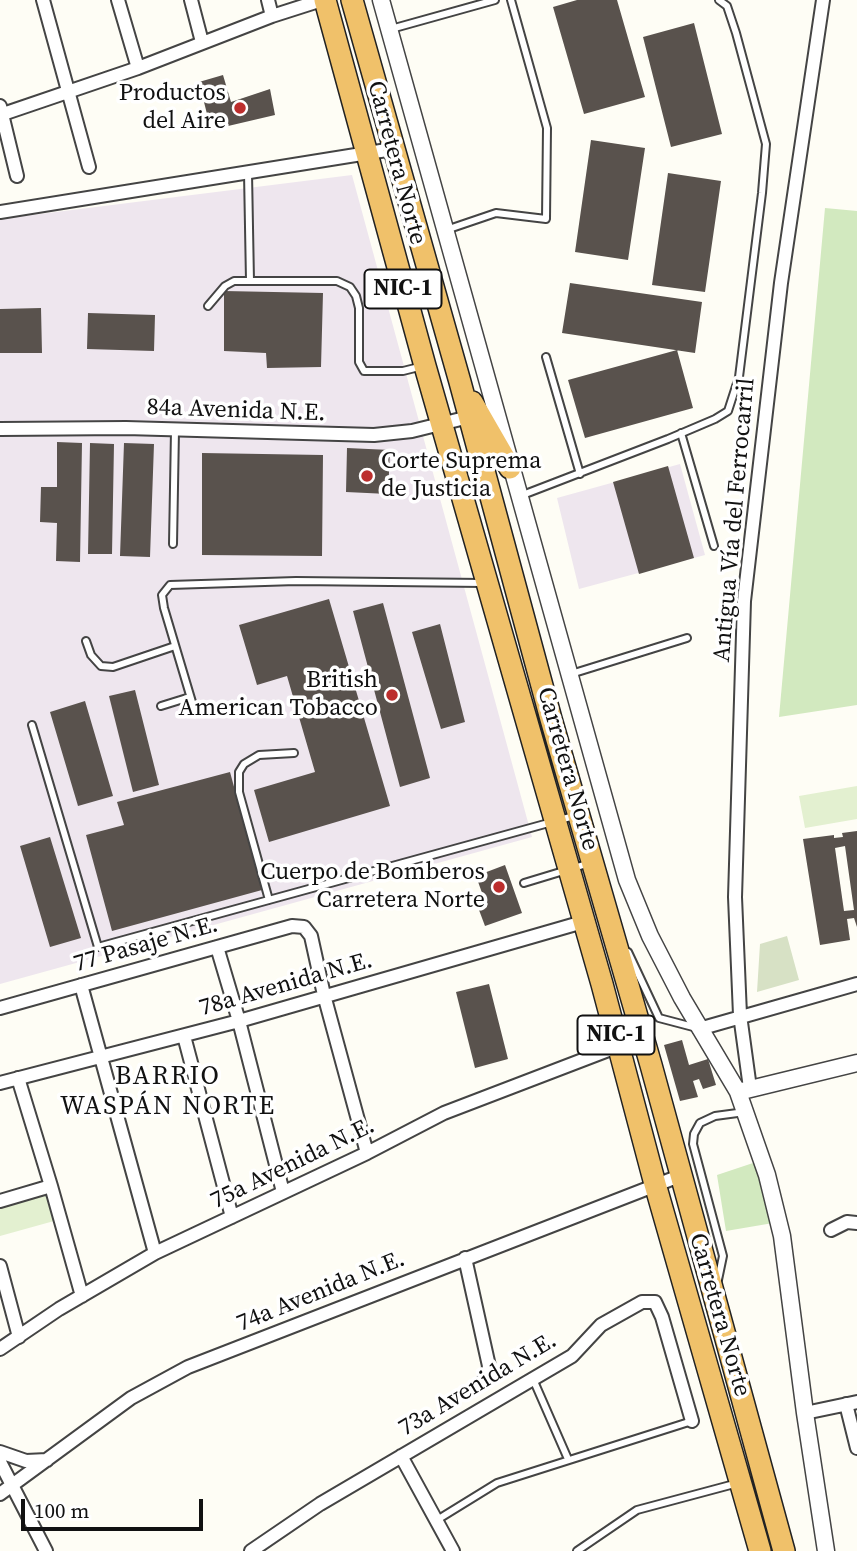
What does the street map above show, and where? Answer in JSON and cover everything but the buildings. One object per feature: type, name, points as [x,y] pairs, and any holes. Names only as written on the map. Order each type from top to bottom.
[{"type":"highway","name":"Carretera Norte","points":[[323,0],[760,1551]]},
{"type":"highway","name":"Carretera Norte","points":[[352,0],[682,1175],[784,1551]]},
{"type":"highway","points":[[460,382],[510,468]]},
{"type":"street","points":[[43,0],[89,167]]},
{"type":"street","points":[[118,0],[138,68]]},
{"type":"street","points":[[191,0],[202,42]]},
{"type":"street","points":[[268,0],[272,16]]},
{"type":"street","points":[[17,177],[1,112],[138,68],[272,16],[323,0]]},
{"type":"street","points":[[381,0],[627,880],[650,936],[699,1029],[744,1090],[747,1111],[781,1231],[826,1551]]},
{"type":"street","name":"Antigua Vía del Ferrocarril","points":[[744,1090],[735,897],[744,601],[781,282],[823,0]]},
{"type":"street","points":[[0,212],[393,149]]},
{"type":"street","name":"84a Avenida N.E.","points":[[0,429],[374,435],[469,417]]},
{"type":"street","name":"78a Avenida N.E.","points":[[0,1083],[239,1021],[583,922]]},
{"type":"street","name":"77 Pasaje N.E.","points":[[0,1008],[292,926],[304,927],[312,936],[324,995]]},
{"type":"street","points":[[217,947],[283,1192]]},
{"type":"street","points":[[699,1029],[740,1015],[857,984]]},
{"type":"street","points":[[81,985],[155,1252]]},
{"type":"street","points":[[324,995],[367,1153]]},
{"type":"street","points":[[184,1036],[232,1217]]},
{"type":"street","name":"75a Avenida N.E.","points":[[0,1349],[155,1252],[367,1153],[444,1113],[619,1046]]},
{"type":"street","points":[[744,1090],[857,1063]]},
{"type":"street","points":[[18,1078],[82,1296]]},
{"type":"street","name":"74a Avenida N.E.","points":[[0,1494],[131,1398],[188,1367],[682,1175]]},
{"type":"street","points":[[0,1201],[51,1186]]},
{"type":"street","points":[[831,1230],[848,1222],[857,1223]]},
{"type":"street","points":[[465,1258],[489,1366],[487,1378],[478,1386]]},
{"type":"street","points":[[0,1266],[19,1337]]},
{"type":"street","name":"73a Avenida N.E.","points":[[254,1550],[320,1504],[572,1356],[601,1325],[642,1302],[655,1301],[662,1317],[691,1421]]},
{"type":"street","points":[[805,1413],[851,1403],[857,1448]]},
{"type":"street","points":[[0,1452],[26,1461],[47,1460]]},
{"type":"street","points":[[401,1456],[453,1551]]},
{"type":"street","points":[[0,1462],[46,1551]]},
{"type":"lane","points":[[389,29],[495,0]]},
{"type":"lane","points":[[444,230],[496,213],[546,219],[547,128],[511,0]]},
{"type":"lane","points":[[519,496],[681,433],[727,411],[739,377],[766,144],[736,33],[727,6],[719,0]]},
{"type":"lane","points":[[248,173],[250,281]]},
{"type":"lane","points":[[208,306],[225,286],[234,281],[337,281],[350,287],[359,308],[359,362],[364,371],[403,371],[425,366]]},
{"type":"lane","points":[[546,357],[579,474]]},
{"type":"lane","points":[[173,544],[175,430]]},
{"type":"lane","points":[[681,433],[715,546]]},
{"type":"lane","points":[[195,712],[162,595],[170,585],[296,581],[487,583]]},
{"type":"lane","points":[[569,674],[687,638]]},
{"type":"lane","points":[[86,641],[91,656],[101,666],[113,667],[175,646]]},
{"type":"lane","points":[[161,706],[190,697]]},
{"type":"lane","points":[[32,725],[97,947],[579,815]]},
{"type":"lane","points":[[269,900],[239,792],[239,772],[244,764],[259,755],[294,753]]},
{"type":"lane","points":[[524,883],[592,862]]},
{"type":"lane","points":[[603,896],[659,1018],[699,1029]]},
{"type":"lane","points":[[714,1291],[723,1256],[693,1144],[694,1134],[700,1124],[715,1116],[747,1111]]},
{"type":"lane","points":[[533,1379],[568,1459]]},
{"type":"lane","points":[[436,1521],[497,1483],[691,1421]]},
{"type":"lane","points":[[577,1551],[637,1510],[740,1483]]},
{"type":"shaded area","points":[[352,175],[532,837],[0,984],[0,219]]},
{"type":"shaded area","points":[[680,464],[705,555],[579,589],[557,498]]},
{"type":"green space","points":[[825,208],[857,211],[857,705],[779,717]]},
{"type":"green space","points":[[857,786],[857,819],[805,828],[799,796]]},
{"type":"green space","points":[[787,936],[799,980],[757,992],[760,944]]},
{"type":"green space","points":[[762,1160],[779,1222],[726,1231],[717,1175]]},
{"type":"green space","points":[[46,1190],[54,1221],[0,1236],[0,1203]]},
{"type":"place","name":"Productos del Aire","points":[[240,108]]},
{"type":"place","name":"Corte Suprema de Justicia","points":[[367,476]]},
{"type":"place","name":"British American Tobacco","points":[[392,695]]},
{"type":"place","name":"Cuerpo de Bomberos Carretera Norte","points":[[499,887]]},
{"type":"district","name":"BARRIO WASPÁN NORTE","points":[[168,1092]]}]
